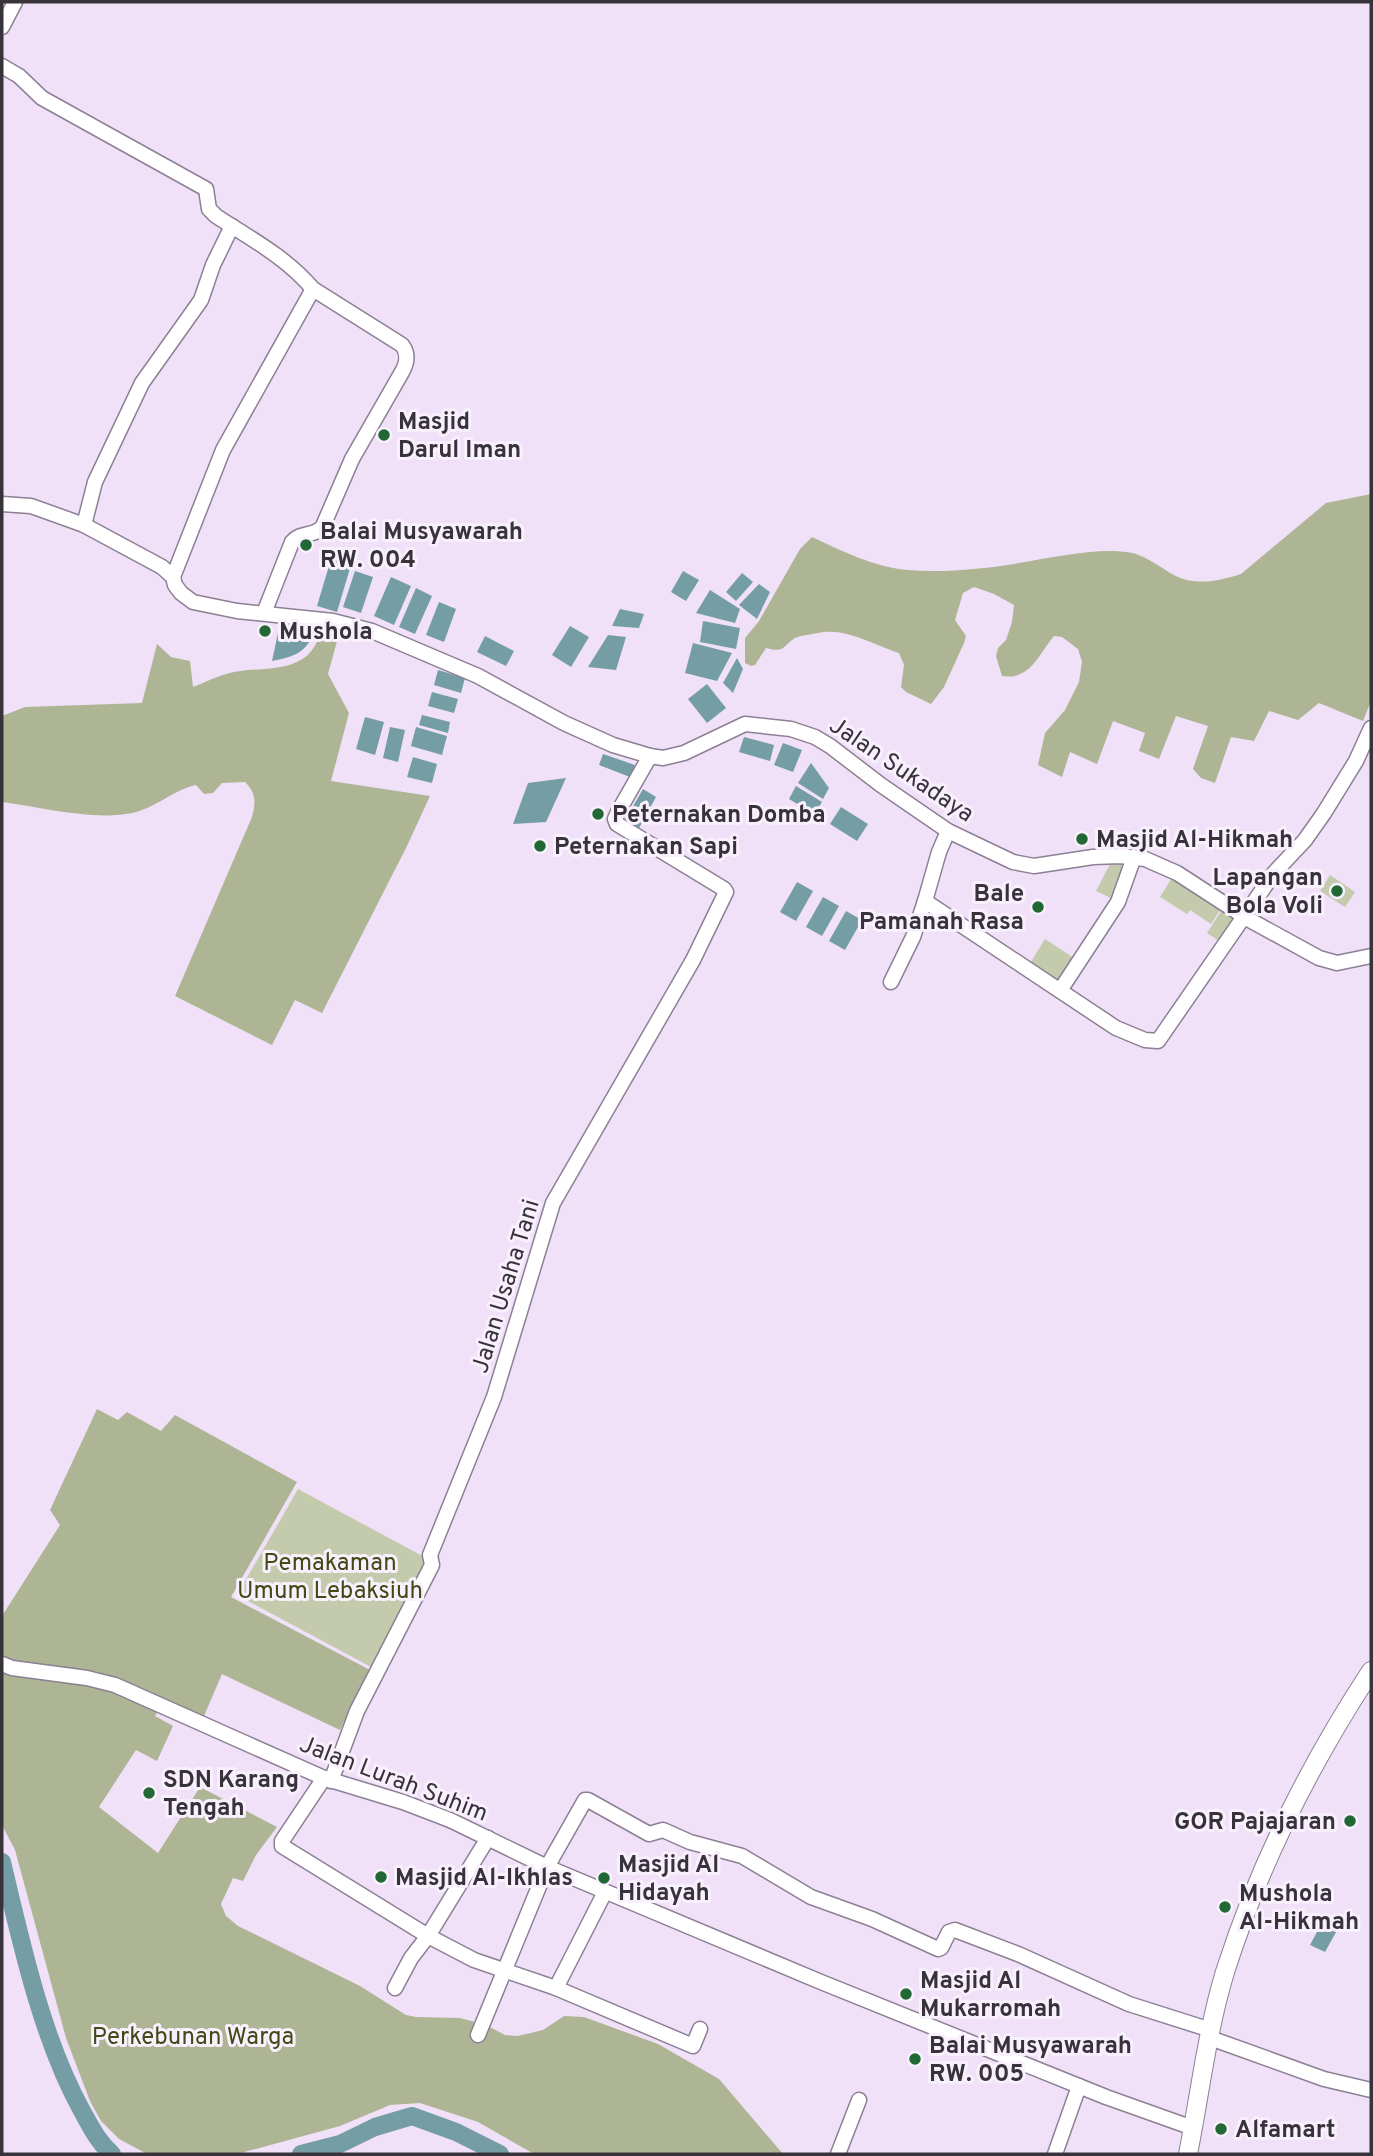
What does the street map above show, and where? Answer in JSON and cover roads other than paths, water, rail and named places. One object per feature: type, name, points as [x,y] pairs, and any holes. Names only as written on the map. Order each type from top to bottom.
[{"type":"main road","points":[[1188,2154],[1211,2034],[1225,1974],[1239,1932],[1285,1822],[1317,1760],[1371,1671]]},
{"type":"street","points":[[2,27],[15,2]]},
{"type":"street","points":[[2,66],[19,76],[42,98],[206,189],[209,209],[283,259],[313,289],[401,345],[406,351],[407,358],[402,372],[352,459],[323,526],[316,532],[300,535],[292,542],[264,613]]},
{"type":"street","points":[[85,525],[95,482],[142,383],[201,300],[213,265],[232,226]]},
{"type":"street","points":[[173,578],[223,450],[313,289]]},
{"type":"street","name":"Jalan Sukadaya","points":[[2,504],[31,506],[85,525],[162,567],[173,578],[174,585],[181,593],[193,602],[219,608],[322,620],[392,635],[499,686],[600,740],[663,758],[684,753],[745,724],[791,729],[815,737],[830,746],[948,831],[1005,859],[1031,866],[1076,858],[1134,858],[1164,866],[1243,916],[1299,948],[1329,961],[1344,962],[1371,956]]},
{"type":"street","points":[[925,901],[1116,1028],[1145,1040],[1158,1041],[1274,873],[1305,840],[1325,813],[1356,761],[1371,728]]},
{"type":"street","name":"Jalan Usaha Tani","points":[[428,1936],[282,1846],[282,1841],[328,1780],[357,1711],[432,1565],[429,1555],[494,1397],[553,1203],[687,971],[726,893],[724,888],[617,824],[615,818],[650,756]]},
{"type":"street","points":[[891,982],[913,937],[948,831]]},
{"type":"street","points":[[1061,989],[1118,902],[1134,858]]},
{"type":"street","name":"Jalan Lurah Suhim","points":[[2,1664],[12,1668],[87,1678],[115,1685],[328,1780],[434,1813],[547,1867],[821,1982],[1079,2086],[1193,2128]]},
{"type":"street","points":[[478,2035],[547,1867],[585,1800],[588,1800],[649,1834],[663,1830],[690,1842],[742,1856],[811,1897],[866,1917],[938,1949],[949,1932],[955,1930],[1018,1954],[1129,2004],[1332,2082],[1371,2090]]},
{"type":"street","points":[[395,1988],[411,1958],[428,1936],[488,1838]]},
{"type":"street","points":[[556,1987],[605,1892]]},
{"type":"street","points":[[428,1936],[465,1956],[556,1987],[693,2046],[700,2029]]},
{"type":"street","points":[[1055,2154],[1079,2086]]},
{"type":"street","points":[[838,2154],[859,2100]]},
{"type":"waterway","points":[[2,1862],[34,1990],[55,2053],[89,2123],[112,2154]]},
{"type":"waterway","points":[[301,2154],[340,2144],[375,2127],[412,2116],[456,2132],[500,2154]]},
{"type":"place","name":"Masjid Darul Iman","points":[[384,435]]},
{"type":"place","name":"Balai Musyawarah RW. 004","points":[[306,545]]},
{"type":"place","name":"Mushola","points":[[265,631]]},
{"type":"place","name":"Peternakan Domba","points":[[598,814]]},
{"type":"place","name":"Masjid Al-Hikmah","points":[[1082,839]]},
{"type":"place","name":"Peternakan Sapi","points":[[540,846]]},
{"type":"place","name":"Lapangan Bola Voli","points":[[1337,891]]},
{"type":"place","name":"Bale Pamanah Rasa","points":[[1038,907]]},
{"type":"place","name":"SDN Karang Tengah","points":[[149,1793]]},
{"type":"place","name":"GOR Pajajaran","points":[[1350,1821]]},
{"type":"place","name":"Masjid Al-Ikhlas","points":[[381,1877]]},
{"type":"place","name":"Masjid Al Hidayah","points":[[604,1878]]},
{"type":"place","name":"Mushola Al-Hikmah","points":[[1225,1907]]},
{"type":"place","name":"Masjid Al Mukarromah","points":[[906,1994]]},
{"type":"place","name":"Balai Musyawarah RW. 005","points":[[915,2059]]},
{"type":"place","name":"Alfamart","points":[[1221,2129]]},
{"type":"park label","name":"Pemakaman Umum Lebaksiuh","points":[[330,1576]]},
{"type":"park label","name":"Perkebunan Warga","points":[[193,2036]]}]
